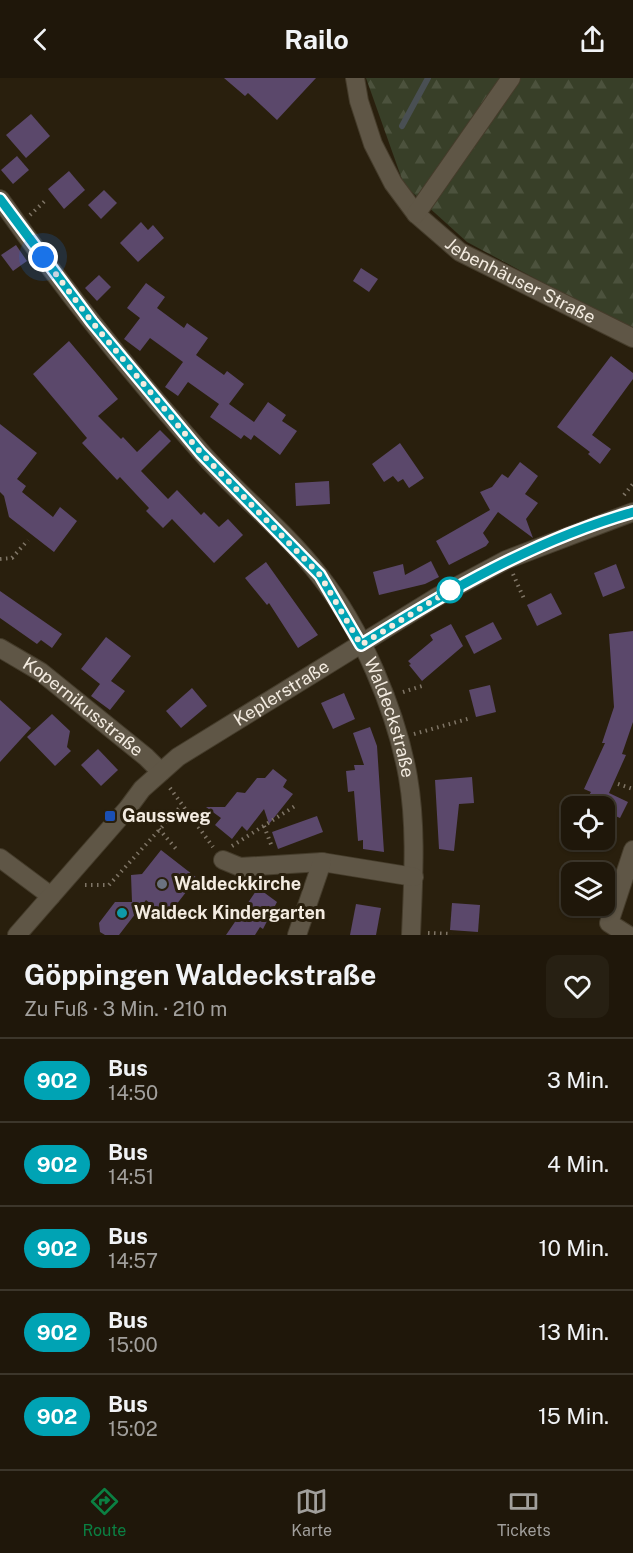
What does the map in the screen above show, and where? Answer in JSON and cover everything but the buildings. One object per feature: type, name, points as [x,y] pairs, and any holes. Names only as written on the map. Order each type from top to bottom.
[{"type":"street","name":"Jebenhäuser Straße","points":[[354,78],[359,101],[374,144],[393,183],[416,214],[460,252],[633,338]]},
{"type":"street","points":[[416,214],[511,78]]},
{"type":"street","name":"Waldeckstraße","points":[[0,199],[92,322],[201,453],[320,575],[361,645],[389,710],[408,776],[413,828],[414,877],[411,935]]},
{"type":"street","name":"Keplerstraße","points":[[17,935],[141,789],[178,757],[437,597],[506,560],[630,510]]},
{"type":"street","name":"Kopernikusstraße","points":[[0,648],[41,672],[146,757],[161,772]]},
{"type":"street","points":[[628,935],[609,923],[633,850]]},
{"type":"street","points":[[221,857],[240,867],[322,862],[414,877]]},
{"type":"street","points":[[0,858],[56,891]]},
{"type":"street","points":[[297,935],[322,862]]},
{"type":"path","points":[[630,510],[633,484]]},
{"type":"path","points":[[0,558],[12,558],[28,540]]},
{"type":"path","points":[[506,560],[525,601]]},
{"type":"path","points":[[397,738],[471,718]]},
{"type":"path","points":[[161,772],[181,806],[221,857],[295,806]]},
{"type":"path","points":[[618,784],[633,789]]},
{"type":"path","points":[[56,891],[110,885],[181,806]]},
{"type":"path","points":[[159,829],[177,850]]},
{"type":"green space","points":[[366,78],[633,78],[633,331],[467,242],[404,185]]},
{"type":"waterway","points":[[402,126],[428,78]]},
{"type":"bus line","name":"902","points":[[0,199],[92,322],[201,453],[320,575],[361,645],[437,597],[506,560],[633,512]]},
{"type":"place","name":"Gaussweg","points":[[110,816]]},
{"type":"place","name":"Waldeckkirche","points":[[162,884]]},
{"type":"place","name":"Waldeck Kindergarten","points":[[122,913]]},
{"type":"route","points":[[43,257],[92,322],[201,453],[320,575],[361,645],[455,587],[450,590]]}]
